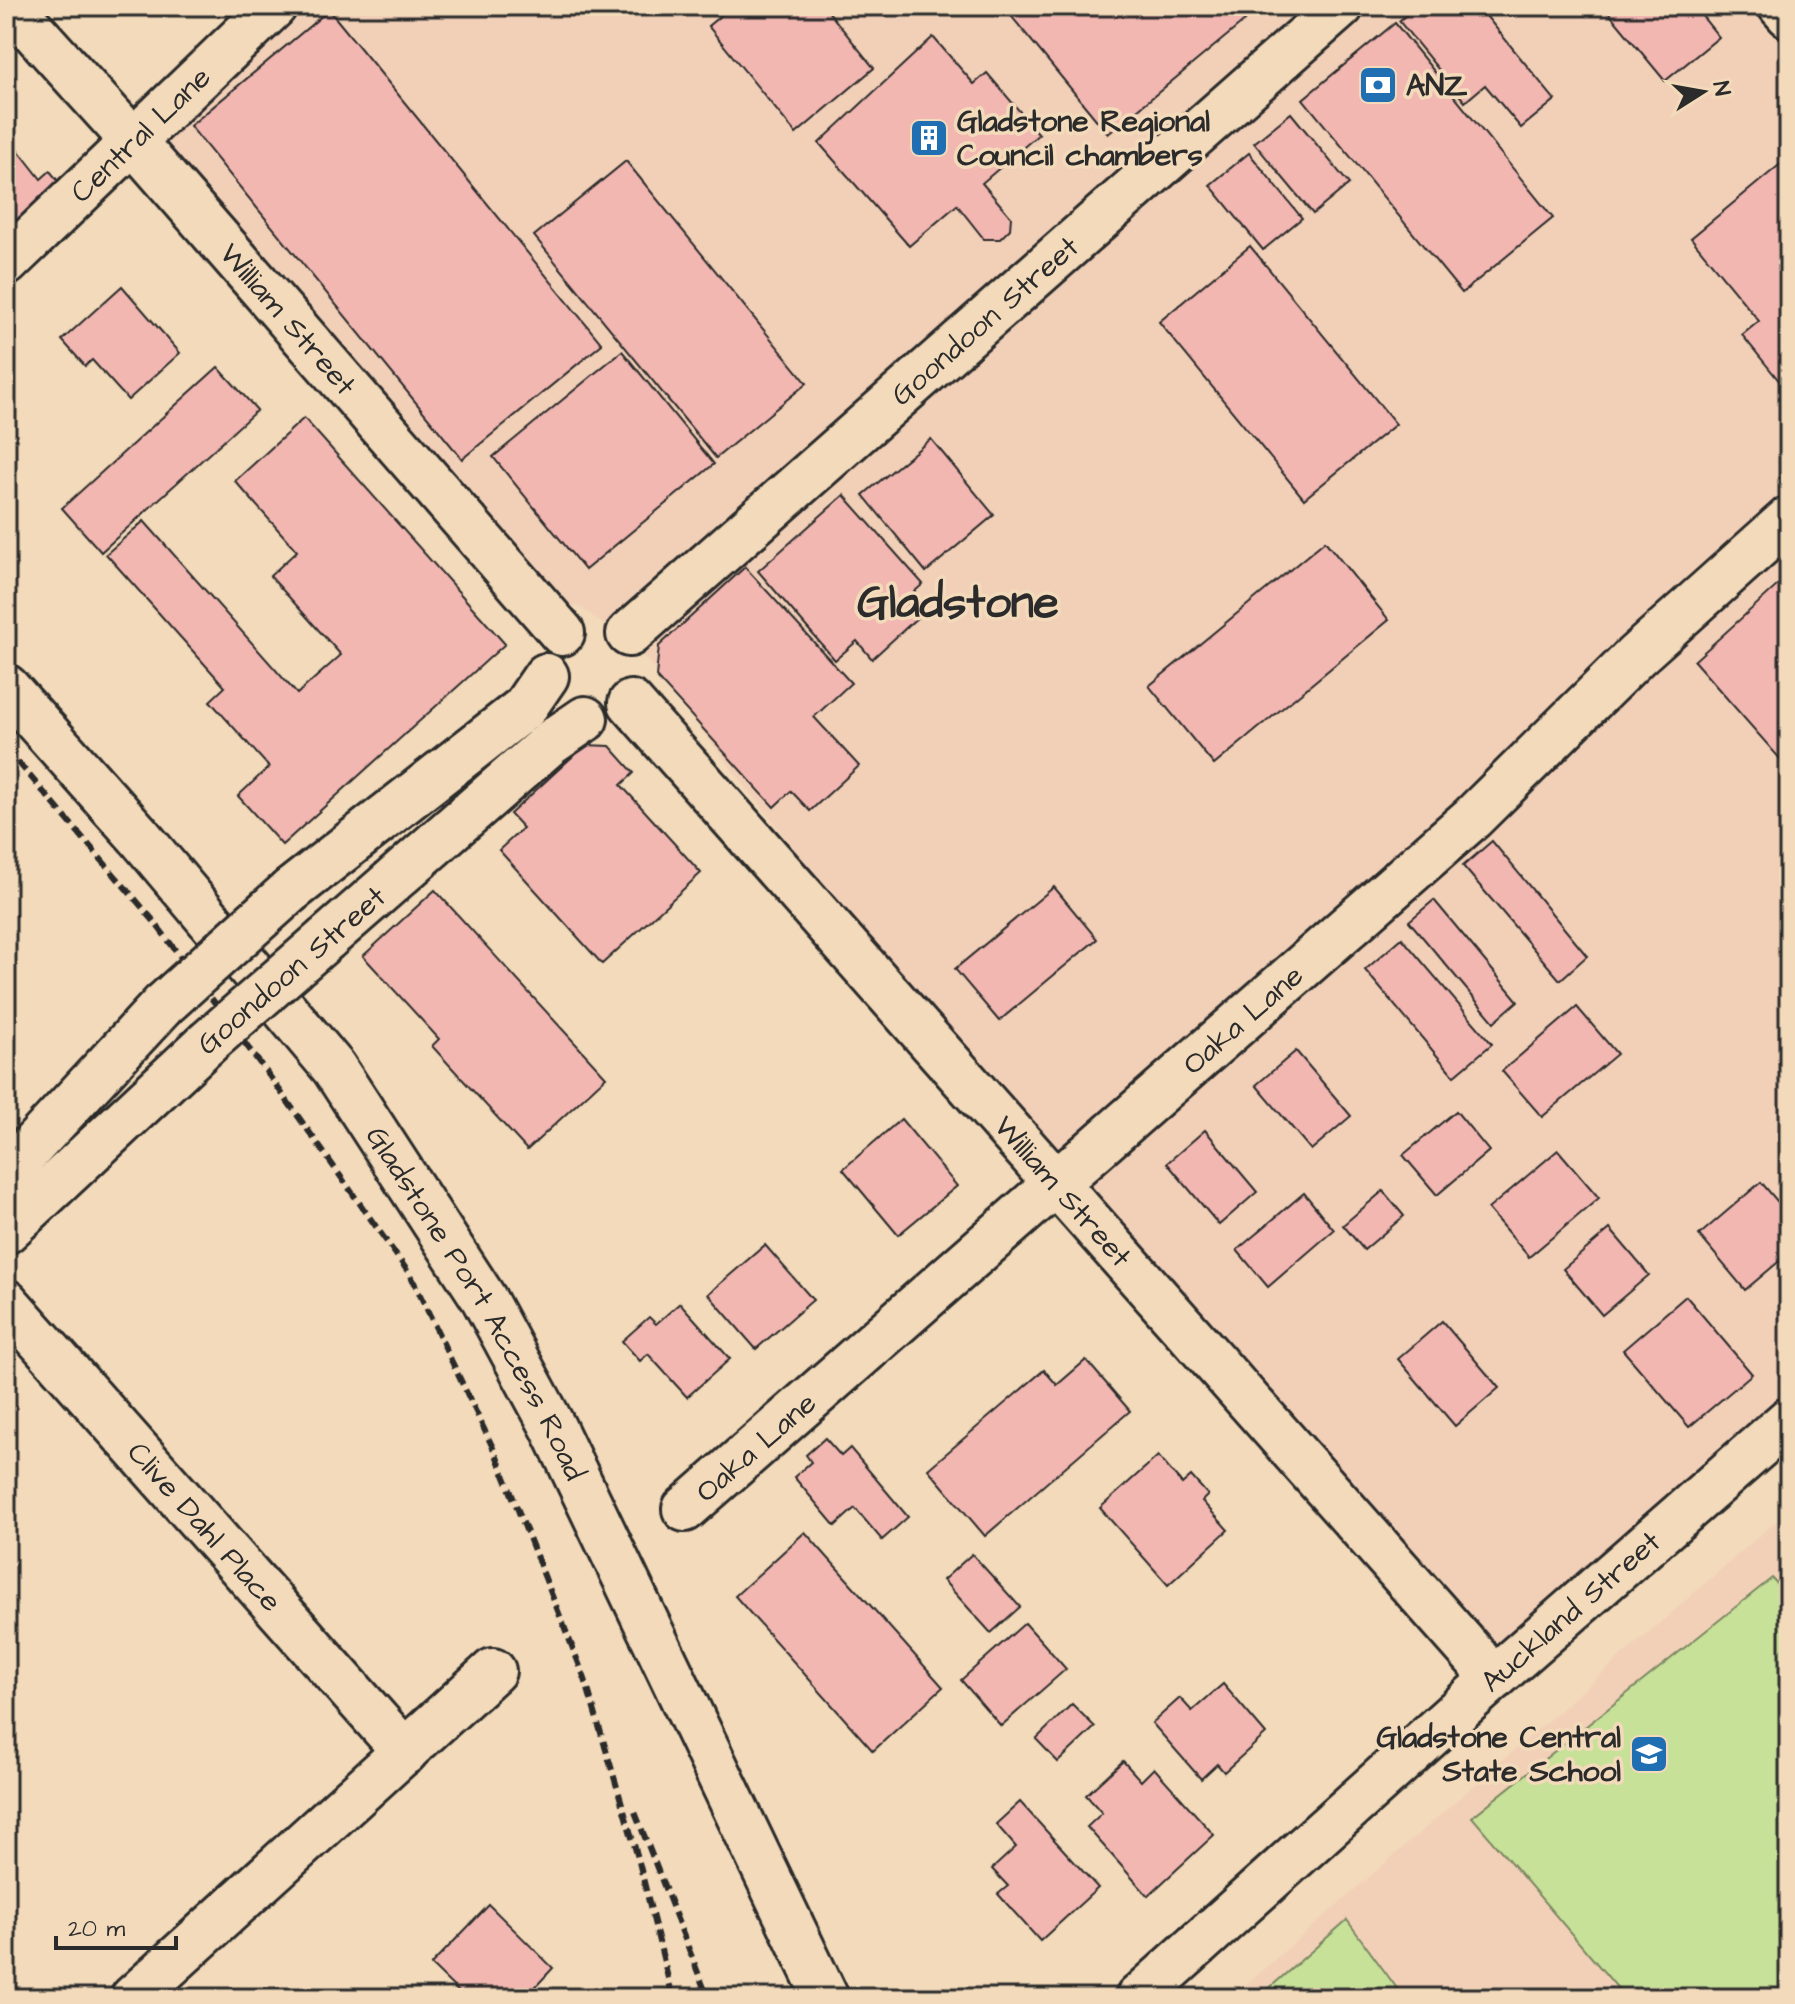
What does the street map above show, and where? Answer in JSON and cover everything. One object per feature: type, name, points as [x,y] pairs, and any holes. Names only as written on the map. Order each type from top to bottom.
[{"type":"street","name":"William Street","points":[[11,6],[133,141],[562,633]]},
{"type":"street","name":"Central Lane","points":[[6,263],[274,6]]},
{"type":"street","name":"Goondoon Street","points":[[629,634],[1341,6]]},
{"type":"street","points":[[1781,6],[1789,15]]},
{"type":"street","name":"Oaka Lane","points":[[685,1509],[1472,818],[1636,656],[1789,519]]},
{"type":"street","points":[[588,621],[616,625],[629,634],[643,661],[644,676],[631,703],[610,717],[585,719],[558,704],[546,676],[552,645],[562,633],[588,621]]},
{"type":"street","name":"Goondoon Street","points":[[6,1174],[163,1005],[290,891],[524,708],[546,676]]},
{"type":"street","name":"Gladstone Port Access Road","points":[[6,687],[139,836],[334,1068],[484,1299],[553,1427],[826,1998]]},
{"type":"street","name":"William Street","points":[[631,703],[1494,1678]]},
{"type":"street","name":"Goondoon Street","points":[[6,1231],[206,1044],[550,743],[585,719]]},
{"type":"street","name":"Clive Dahl Place","points":[[6,1302],[405,1752]]},
{"type":"street","name":"Auckland Street","points":[[1138,1998],[1494,1678],[1789,1420]]},
{"type":"street","points":[[133,1998],[493,1671]]},
{"type":"shaded area","points":[[274,6],[1789,6],[1789,1420],[1494,1678],[1057,1185],[642,654],[582,608],[531,595],[133,141]]},
{"type":"shaded area","name":"Gladstone Central State School","points":[[1789,1510],[1789,1998],[1231,1998]]},
{"type":"green space","name":"Gladstone Central State School","points":[[1772,1578],[1789,1597],[1789,1998],[1626,1998],[1472,1817]]},
{"type":"green space","points":[[1347,1920],[1404,1998],[1258,1998]]},
{"type":"building","points":[[732,6],[774,6],[778,11],[784,6],[824,6],[874,68],[796,134],[708,26]]},
{"type":"building","points":[[1003,6],[1234,6],[1246,20],[1108,134]]},
{"type":"building","points":[[1417,6],[1478,6],[1555,100],[1521,128],[1485,85],[1465,102],[1399,21]]},
{"type":"building","points":[[1603,6],[1694,6],[1719,37],[1665,81]]},
{"type":"building","points":[[329,10],[602,344],[462,459],[190,126]]},
{"type":"building","points":[[1395,23],[1553,218],[1462,293],[1303,99]]},
{"type":"building","name":"Gladstone Regional Council chambers","points":[[933,37],[974,84],[987,73],[1039,134],[982,183],[1011,217],[1010,229],[1000,239],[984,239],[957,205],[909,246],[819,143]]},
{"type":"building","points":[[1291,113],[1349,184],[1313,214],[1254,143]]},
{"type":"building","points":[[15,146],[41,179],[50,171],[63,187],[6,233],[6,154]]},
{"type":"building","points":[[1249,153],[1302,218],[1263,250],[1210,185]]},
{"type":"building","points":[[1789,157],[1789,393],[1742,335],[1759,321],[1691,238]]},
{"type":"building","points":[[626,161],[807,383],[716,458],[534,236]]},
{"type":"building","points":[[1250,246],[1396,424],[1304,499],[1159,322]]},
{"type":"building","points":[[122,286],[180,353],[128,400],[92,360],[85,366],[62,340]]},
{"type":"building","points":[[622,351],[714,464],[585,570],[493,457]]},
{"type":"building","points":[[218,367],[257,410],[101,552],[62,508]]},
{"type":"building","points":[[304,418],[505,644],[282,845],[238,796],[269,767],[210,701],[225,687],[106,554],[144,521],[297,694],[341,655],[270,576],[297,551],[235,481]]},
{"type":"building","points":[[931,439],[994,515],[926,572],[863,495]]},
{"type":"building","points":[[844,495],[923,584],[905,600],[919,616],[872,659],[857,641],[835,660],[758,571]]},
{"type":"building","points":[[1325,541],[1389,620],[1214,765],[1149,686]]},
{"type":"building","points":[[745,567],[851,683],[814,717],[859,766],[810,811],[791,791],[774,807],[656,677],[659,646]]},
{"type":"building","points":[[1789,575],[1789,769],[1694,661]]},
{"type":"building","points":[[585,745],[610,746],[634,773],[621,785],[701,873],[602,964],[499,850],[523,828],[510,814]]},
{"type":"building","points":[[1492,841],[1587,956],[1560,980],[1463,866]]},
{"type":"building","points":[[1054,887],[1097,939],[999,1021],[955,969]]},
{"type":"building","points":[[435,890],[606,1077],[527,1150],[432,1046],[439,1039],[363,956]]},
{"type":"building","points":[[1434,900],[1518,1001],[1494,1022],[1409,921]]},
{"type":"building","points":[[1402,938],[1492,1044],[1454,1076],[1365,970]]},
{"type":"building","points":[[1577,1007],[1617,1054],[1542,1117],[1502,1071]]},
{"type":"building","points":[[1296,1051],[1351,1116],[1311,1150],[1256,1085]]},
{"type":"building","points":[[1456,1111],[1489,1151],[1437,1195],[1403,1155]]},
{"type":"building","points":[[901,1119],[957,1186],[898,1235],[843,1169]]},
{"type":"building","points":[[1205,1130],[1257,1192],[1219,1225],[1167,1163]]},
{"type":"building","points":[[1558,1150],[1599,1198],[1529,1257],[1488,1209]]},
{"type":"building","points":[[1761,1182],[1789,1215],[1789,1253],[1745,1290],[1699,1235]]},
{"type":"building","points":[[1383,1191],[1404,1216],[1364,1250],[1343,1225]]},
{"type":"building","points":[[1304,1193],[1334,1230],[1268,1287],[1237,1250]]},
{"type":"building","points":[[1610,1229],[1649,1275],[1602,1315],[1563,1269]]},
{"type":"building","points":[[765,1245],[813,1300],[756,1349],[708,1294]]},
{"type":"building","points":[[1686,1296],[1752,1374],[1689,1427],[1623,1350]]},
{"type":"building","points":[[680,1303],[730,1359],[687,1397],[648,1354],[640,1361],[622,1341],[649,1317],[656,1324]]},
{"type":"building","points":[[1442,1321],[1499,1388],[1455,1426],[1398,1359]]},
{"type":"building","points":[[1086,1360],[1130,1411],[985,1536],[928,1469],[1044,1370],[1057,1385]]},
{"type":"building","points":[[825,1438],[841,1456],[850,1448],[908,1517],[882,1540],[855,1508],[835,1526],[794,1477],[811,1462],[806,1455]]},
{"type":"building","points":[[1158,1456],[1182,1484],[1191,1476],[1208,1495],[1202,1501],[1228,1530],[1168,1585],[1100,1508]]},
{"type":"building","points":[[805,1532],[943,1687],[873,1751],[735,1596]]},
{"type":"building","points":[[972,1554],[1020,1607],[991,1633],[943,1580]]},
{"type":"building","points":[[1025,1623],[1066,1669],[1001,1726],[961,1680]]},
{"type":"building","points":[[1223,1684],[1266,1734],[1224,1772],[1217,1764],[1201,1779],[1152,1723],[1180,1698],[1192,1711]]},
{"type":"building","points":[[1072,1704],[1095,1727],[1058,1762],[1036,1739]]},
{"type":"building","points":[[1123,1761],[1141,1781],[1154,1768],[1214,1835],[1148,1896],[1087,1827],[1102,1813],[1086,1795]]},
{"type":"building","points":[[1020,1802],[1098,1888],[1040,1941],[998,1894],[1008,1886],[992,1869],[1016,1847],[996,1824]]},
{"type":"building","points":[[489,1905],[553,1968],[525,1998],[465,1998],[431,1965]]},
{"type":"railway","points":[[6,748],[153,920],[276,1085],[411,1276],[495,1452],[585,1679],[638,1858],[673,1998]]},
{"type":"railway","points":[[635,1812],[708,1998]]},
{"type":"place","name":"ANZ","points":[[1378,85]]},
{"type":"place","name":"Gladstone Regional Council chambers","points":[[929,138]]},
{"type":"place","name":"Gladstone Central State School","points":[[1649,1754]]},
{"type":"district","name":"Gladstone","points":[[958,601]]}]
